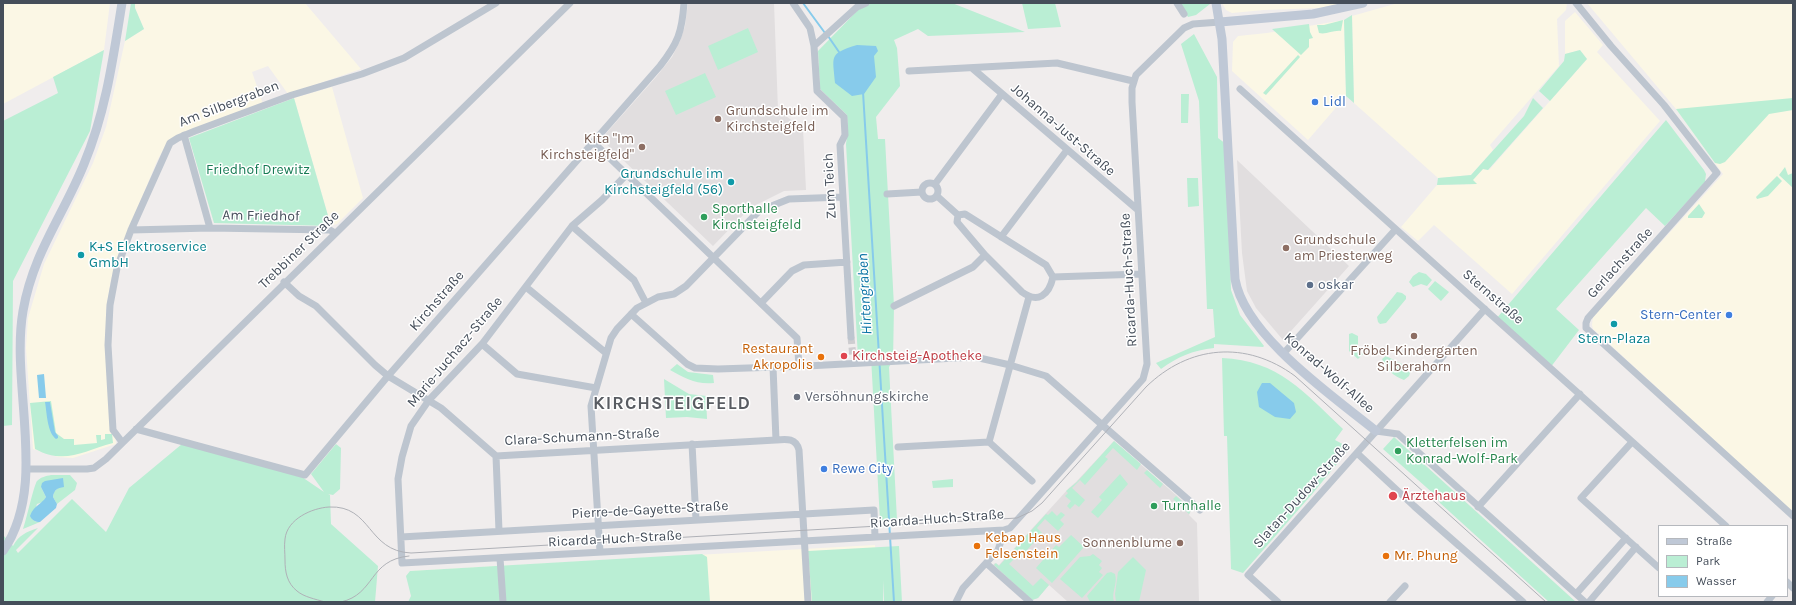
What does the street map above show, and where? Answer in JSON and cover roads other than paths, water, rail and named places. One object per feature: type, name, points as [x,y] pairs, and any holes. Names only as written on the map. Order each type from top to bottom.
[{"type":"street","points":[[3,551],[19,519],[26,486],[20,343],[23,312],[29,285],[38,258],[84,166],[97,132],[109,87],[122,3]]},
{"type":"street","name":"Am Silbergraben","points":[[122,442],[113,430],[108,346],[110,306],[116,277],[131,230],[170,144],[184,136],[292,95],[362,74],[404,58],[496,3]]},
{"type":"street","name":"Trebbiner Straße","points":[[26,469],[94,468],[106,459],[284,282],[570,3]]},
{"type":"street","name":"Kirchstraße","points":[[136,429],[305,474],[388,376],[641,89],[677,41],[682,24],[684,3]]},
{"type":"street","name":"Zum Teich","points":[[793,3],[810,28],[814,46],[817,91],[844,117],[845,135],[840,145],[851,337]]},
{"type":"street","points":[[814,46],[856,5],[866,3]]},
{"type":"street","points":[[1176,3],[1184,14]]},
{"type":"street","points":[[1216,3],[1220,22]]},
{"type":"street","points":[[909,71],[1057,63],[1133,81],[1140,70],[1184,28],[1196,24],[1313,14],[1363,3]]},
{"type":"street","name":"Gerlachstraße","points":[[1576,3],[1611,46],[1664,105],[1717,174],[1588,318],[1586,328],[1793,516]]},
{"type":"street","name":"Konrad-Wolf-Allee","points":[[1220,22],[1236,287],[1239,296],[1253,317],[1283,354],[1325,391],[1376,431],[1398,434],[1585,602]]},
{"type":"street","name":"Johanna-Just-Straße","points":[[972,68],[1138,210]]},
{"type":"street","name":"Ricarda-Huch-Straße","points":[[402,564],[1001,530],[1013,526],[1139,385],[1146,372],[1132,102],[1133,81]]},
{"type":"street","name":"Sternstraße","points":[[1240,89],[1684,489],[1689,491],[1725,525]]},
{"type":"street","points":[[935,184],[1002,94]]},
{"type":"street","name":"Am Friedhof","points":[[184,136],[210,228]]},
{"type":"street","points":[[593,142],[797,338],[799,366]]},
{"type":"street","points":[[1001,237],[1067,150]]},
{"type":"street","name":"Marie-Juchacz-Straße","points":[[402,564],[398,479],[402,457],[411,426],[429,400],[482,344],[572,226],[602,200],[627,174]]},
{"type":"street","points":[[922,192],[925,184],[935,184]]},
{"type":"street","points":[[922,192],[927,199],[932,199],[937,196],[939,191],[935,184]]},
{"type":"street","points":[[887,194],[922,192]]},
{"type":"street","points":[[937,196],[958,215]]},
{"type":"street","points":[[600,552],[591,406],[613,334],[637,308],[658,297],[681,291],[759,211],[789,199],[843,197]]},
{"type":"street","points":[[965,214],[1046,266],[1053,277],[1052,286],[1042,296],[1029,297],[985,255],[957,222],[958,215],[965,214]]},
{"type":"street","points":[[572,226],[634,280],[646,303]]},
{"type":"street","name":"Am Friedhof","points":[[131,230],[210,228],[330,230],[335,233]]},
{"type":"street","points":[[1283,354],[1395,230]]},
{"type":"street","points":[[894,306],[973,267],[985,255]]},
{"type":"street","points":[[761,302],[792,272],[804,265],[847,262]]},
{"type":"street","points":[[1053,277],[1141,274]]},
{"type":"street","name":"Clara-Schumann-Straße","points":[[284,282],[299,296],[316,306],[388,376],[442,408],[496,456],[692,444],[787,439],[794,440],[798,444],[804,514],[808,602]]},
{"type":"street","points":[[526,287],[606,353]]},
{"type":"street","points":[[989,442],[1029,297]]},
{"type":"street","name":"Slatan-Dudow-Straße","points":[[1278,602],[1248,575],[1358,454],[1376,431],[1485,309]]},
{"type":"street","points":[[631,314],[687,364],[695,368],[718,369],[799,366],[853,361],[885,362],[975,357],[1010,365],[1046,376],[1200,510]]},
{"type":"street","points":[[482,344],[517,374],[596,388]]},
{"type":"street","points":[[773,367],[776,440]]},
{"type":"street","points":[[1478,506],[1580,394]]},
{"type":"street","points":[[898,446],[989,442],[1032,481]]},
{"type":"street","points":[[1632,442],[1581,498],[1658,567]]},
{"type":"street","points":[[692,444],[696,520]]},
{"type":"street","points":[[1358,454],[1522,602]]},
{"type":"street","points":[[496,456],[499,531]]},
{"type":"street","name":"Pierre-de-Gayette-Straße","points":[[401,537],[874,510],[875,537]]},
{"type":"street","points":[[956,602],[960,591],[1000,547],[1001,530]]},
{"type":"street","points":[[1576,594],[1626,538]]},
{"type":"street","points":[[1588,602],[1636,547]]},
{"type":"street","points":[[500,558],[503,602]]},
{"type":"street","points":[[986,563],[1030,602]]},
{"type":"street","points":[[1390,602],[1405,586]]},
{"type":"water","points":[[857,45],[876,46],[878,51],[874,56],[876,77],[864,94],[852,96],[835,83],[833,61],[834,57],[841,51]]},
{"type":"water","points":[[44,374],[46,398],[39,398],[37,375]]},
{"type":"water","points":[[1262,383],[1270,383],[1294,403],[1296,412],[1290,419],[1275,417],[1259,407],[1257,392]]},
{"type":"water","points":[[45,402],[50,402],[55,432],[58,436],[56,439],[49,427]]},
{"type":"water","points":[[63,478],[64,487],[56,490],[53,495],[57,504],[56,508],[40,522],[32,519],[30,516],[32,512],[46,497],[41,487],[42,483],[45,481]]},
{"type":"waterway","name":"Hirtengraben","points":[[803,3],[825,33]]},
{"type":"waterway","name":"Hirtengraben","points":[[828,36],[839,52]]},
{"type":"waterway","name":"Hirtengraben","points":[[863,92],[894,602]]},
{"type":"tunnel","points":[[851,337],[853,358]]},
{"type":"tram line","points":[[325,602],[303,595],[291,584],[285,569],[285,539],[290,526],[295,520],[308,512],[329,507],[343,508],[354,513],[386,545],[397,550],[411,553],[1017,518],[1032,511],[1042,503],[1146,387],[1163,373],[1181,362],[1218,352],[1238,353],[1257,357],[1276,364],[1295,376],[1546,602]]},
{"type":"tram line","points":[[341,602],[352,598],[361,592],[379,570],[386,564],[396,559],[409,556]]},
{"type":"place","name":"Lidl","points":[[1315,102]]},
{"type":"place","name":"Grundschule im Kirchsteigfeld","points":[[718,119]]},
{"type":"place","name":"Kita \"Im Kirchsteigfeld\"","points":[[642,147]]},
{"type":"place","name":"Grundschule im Kirchsteigfeld (56)","points":[[731,182]]},
{"type":"place","name":"Sporthalle Kirchsteigfeld","points":[[704,217]]},
{"type":"place","name":"Grundschule am Priesterweg","points":[[1286,248]]},
{"type":"place","name":"K+S Elektroservice GmbH","points":[[81,255]]},
{"type":"place","name":"oskar","points":[[1310,285]]},
{"type":"place","name":"Stern-Center","points":[[1729,315]]},
{"type":"place","name":"Stern-Plaza","points":[[1614,324]]},
{"type":"place","name":"Fröbel-Kindergarten Silberahorn","points":[[1414,336]]},
{"type":"place","name":"Kirchsteig-Apotheke","points":[[844,356]]},
{"type":"place","name":"Restaurant Akropolis","points":[[821,357]]},
{"type":"place","name":"Versöhnungskirche","points":[[797,397]]},
{"type":"place","name":"Kletterfelsen im Konrad-Wolf-Park","points":[[1398,451]]},
{"type":"place","name":"Rewe City","points":[[824,469]]},
{"type":"place","name":"Ärztehaus","points":[[1393,496]]},
{"type":"place","name":"Turnhalle","points":[[1154,506]]},
{"type":"place","name":"Sonnenblume","points":[[1180,543]]},
{"type":"place","name":"Kebap Haus Felsenstein","points":[[977,546]]},
{"type":"place","name":"Mr. Phung","points":[[1386,556]]},
{"type":"district","name":"KIRCHSTEIGFELD","points":[[672,404]]},
{"type":"park label","name":"Friedhof Drewitz","points":[[258,170]]}]
